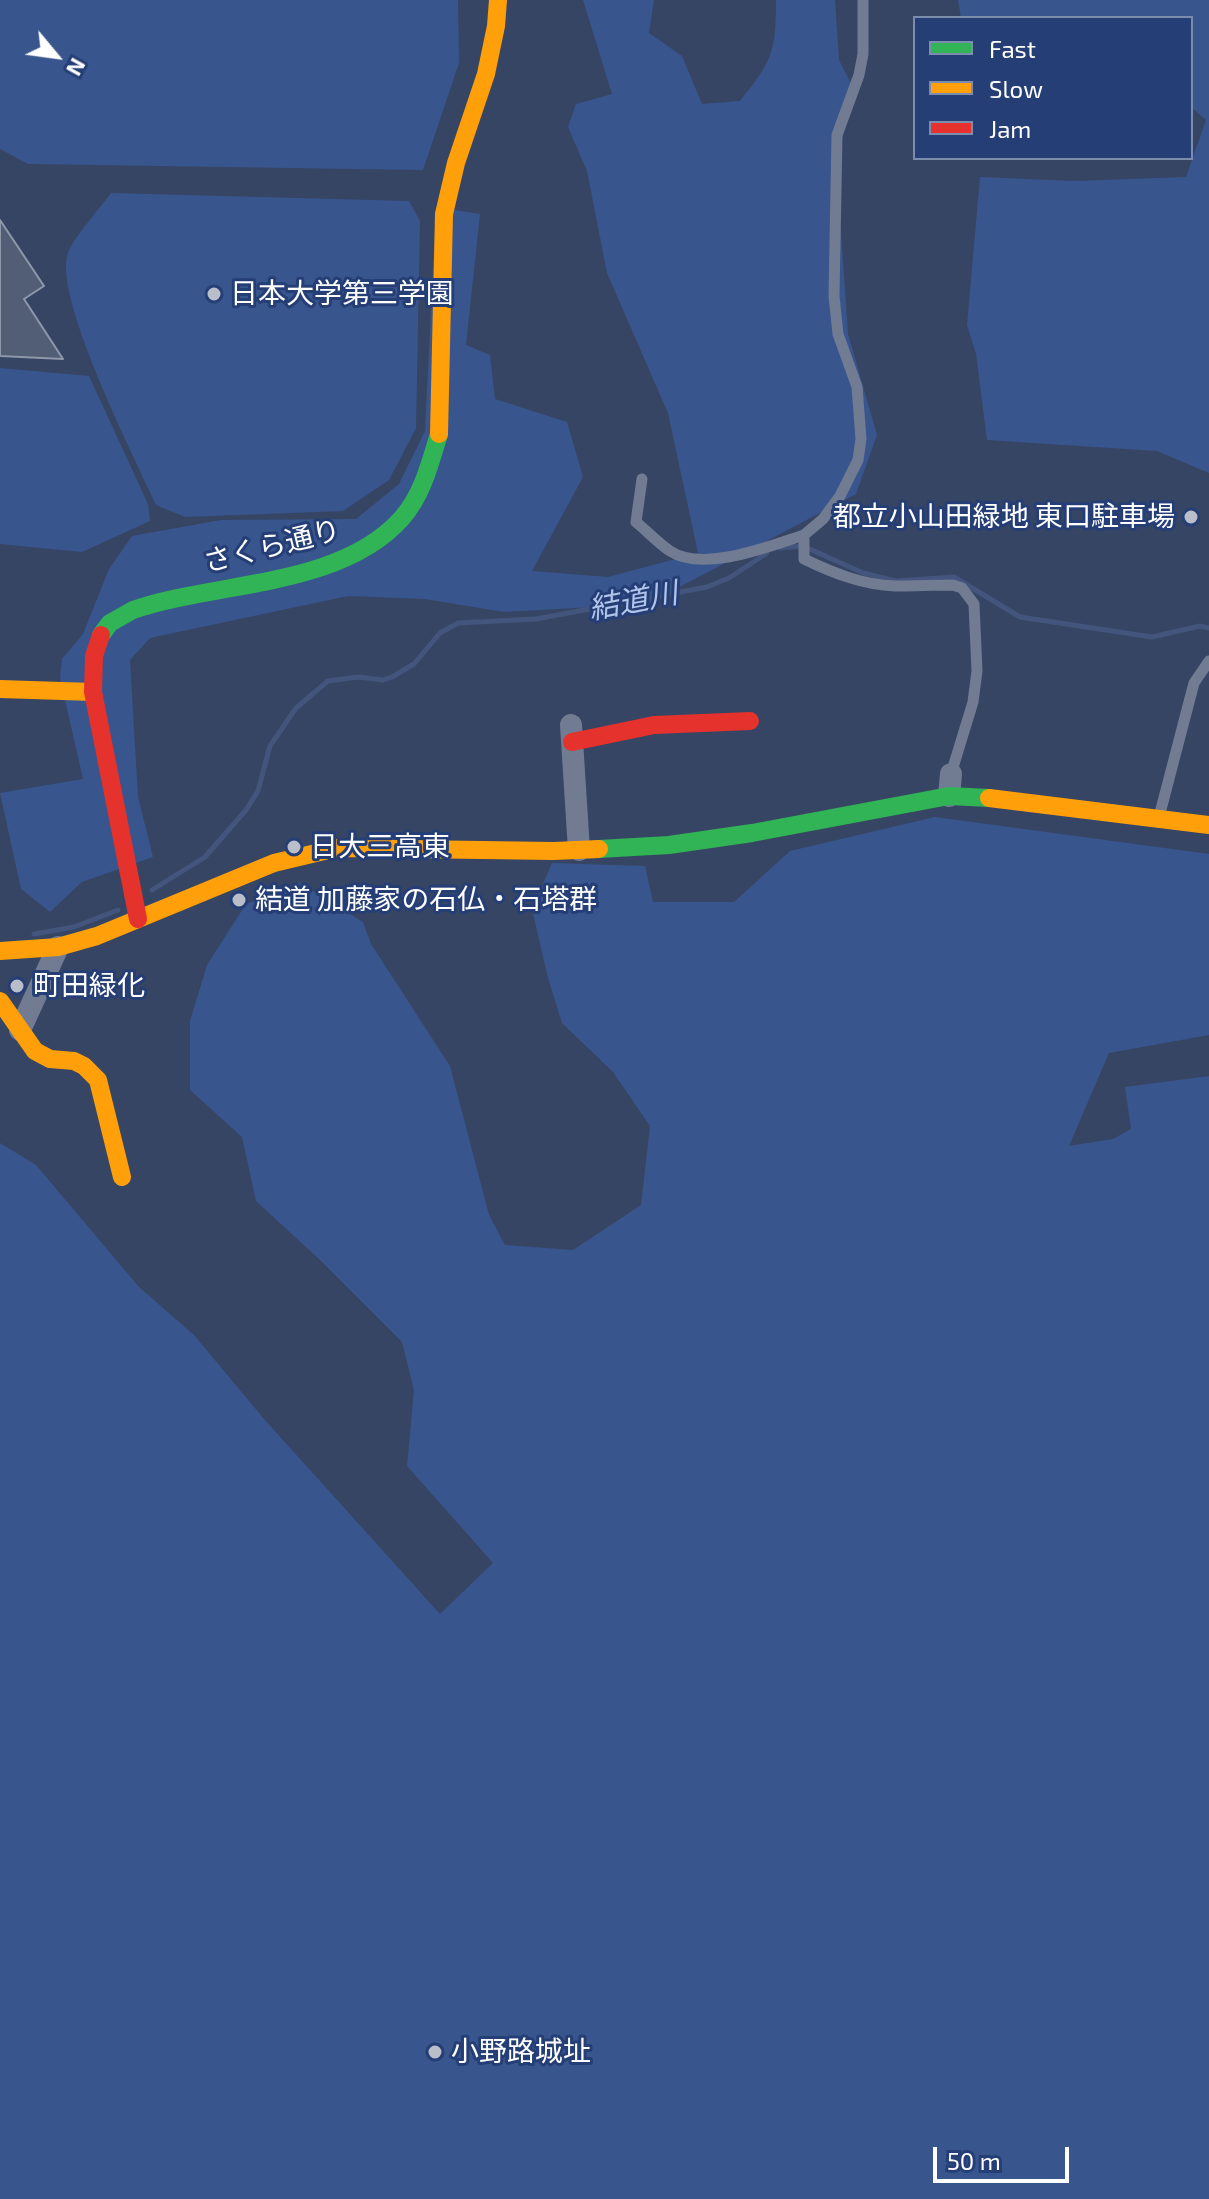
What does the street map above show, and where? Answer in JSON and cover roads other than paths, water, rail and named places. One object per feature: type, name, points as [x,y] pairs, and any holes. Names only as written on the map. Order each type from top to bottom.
[{"type":"street","name":"さくら通り","points":[[138,919],[93,692],[92,667],[99,641],[110,623],[131,610],[197,592],[335,565],[354,557],[395,525],[414,501],[434,459],[440,430],[440,255],[444,213],[449,187],[491,61],[498,0]]},
{"type":"street","points":[[0,689],[93,692]]},
{"type":"street","points":[[579,850],[572,734],[654,725],[750,721]]},
{"type":"street","points":[[0,951],[58,947],[97,936],[274,863],[337,848],[579,850],[655,846],[726,838],[950,785],[1008,799],[1209,825]]},
{"type":"street","points":[[20,1030],[58,947]]},
{"type":"street","points":[[0,1001],[35,1051],[50,1059],[74,1061],[98,1080],[122,1177]]},
{"type":"lane","points":[[642,479],[636,522],[671,552],[690,559],[717,558],[804,538],[840,496],[858,460],[861,439],[857,387],[838,334],[834,296],[837,135],[853,95],[863,54],[863,0]]},
{"type":"lane","points":[[804,538],[804,559],[833,573],[872,584],[953,585],[970,594],[976,618],[977,685],[950,785]]},
{"type":"lane","points":[[1159,817],[1194,683],[1209,661]]},
{"type":"waterway","name":"結道川","points":[[780,548],[803,546],[863,573],[896,581],[954,577],[1020,617],[1152,637],[1200,626],[1209,628]]},
{"type":"waterway","name":"結道川","points":[[152,890],[205,857],[246,810],[258,791],[270,746],[296,708],[328,681],[358,677],[383,680],[392,677],[414,664],[440,633],[458,623],[536,619],[707,587],[729,578],[767,553]]},
{"type":"waterway","name":"結道川","points":[[34,934],[74,927],[118,910]]},
{"type":"place","name":"日本大学第三学園","points":[[214,294]]},
{"type":"place","name":"都立小山田緑地 東口駐車場","points":[[1191,517]]},
{"type":"place","name":"日大三高東","points":[[294,847]]},
{"type":"place","name":"結道 加藤家の石仏・石塔群","points":[[239,900]]},
{"type":"place","name":"町田緑化","points":[[17,986]]},
{"type":"place","name":"小野路城址","points":[[435,2052]]}]
